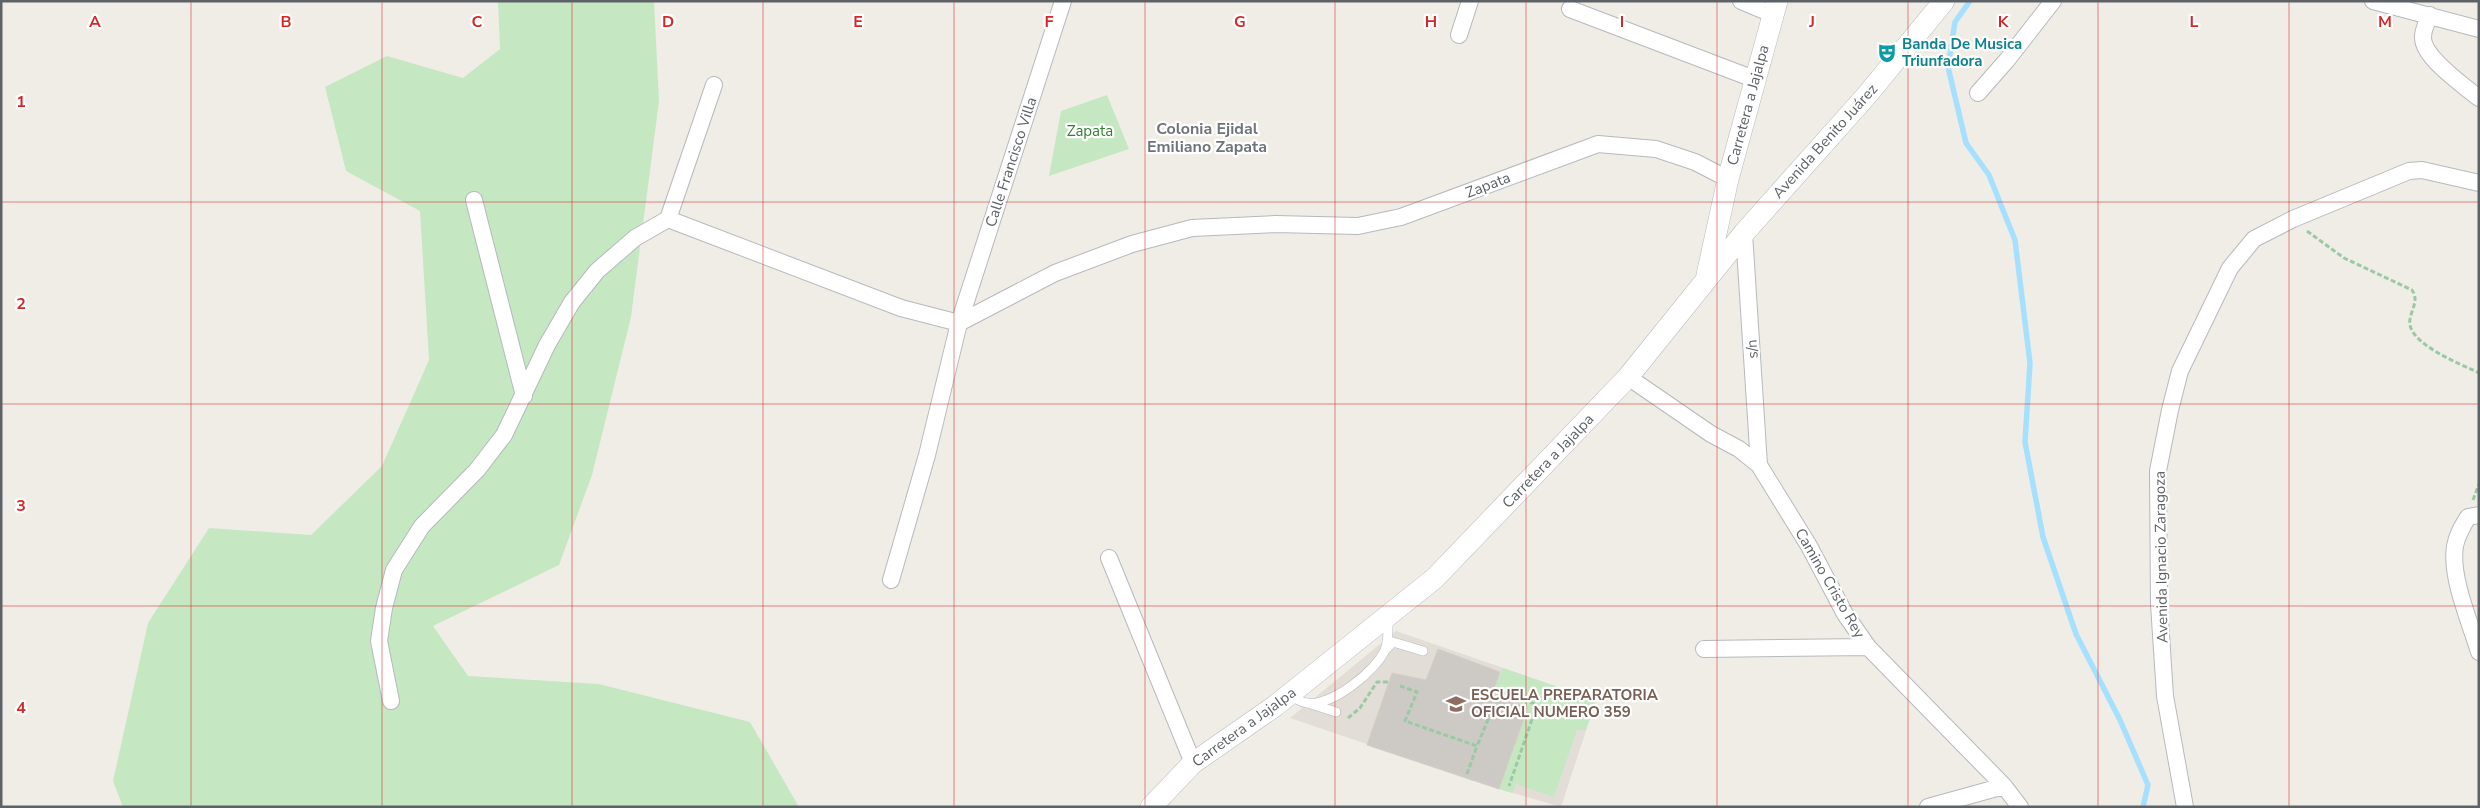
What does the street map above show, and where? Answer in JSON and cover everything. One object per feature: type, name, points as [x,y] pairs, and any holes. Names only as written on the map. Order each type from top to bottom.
[{"type":"street","name":"Calle Francisco Villa","points":[[891,580],[927,455],[959,323],[1064,1]]},
{"type":"street","points":[[1459,35],[1470,1]]},
{"type":"street","points":[[1741,1],[1775,8]]},
{"type":"street","name":"Avenida Benito Juárez","points":[[1706,281],[1744,233],[1868,95],[1944,1]]},
{"type":"street","points":[[1978,93],[2007,60],[2053,1]]},
{"type":"street","points":[[2373,1],[2479,29]]},
{"type":"street","name":"Carretera a Jajalpa","points":[[1151,807],[1193,763],[1288,695],[1435,578],[1628,377],[1706,281],[1728,179],[1775,8]]},
{"type":"street","points":[[1570,9],[1754,79]]},
{"type":"street","points":[[2430,15],[2423,36],[2425,48],[2432,58],[2479,98]]},
{"type":"street","points":[[392,701],[379,641],[384,608],[394,570],[422,526],[477,470],[504,435],[547,345],[572,302],[597,271],[635,238],[668,219],[714,85]]},
{"type":"street","name":"Zapata","points":[[959,323],[1055,273],[1132,244],[1192,228],[1275,224],[1358,226],[1409,214],[1598,144],[1656,149],[1695,162],[1728,179]]},
{"type":"street","name":"Avenida Ignacio Zaragoza","points":[[2185,807],[2166,696],[2159,604],[2158,471],[2180,371],[2230,268],[2254,239],[2293,219],[2409,171],[2429,171],[2479,183]]},
{"type":"street","points":[[474,200],[524,396]]},
{"type":"street","points":[[668,219],[901,308],[959,323]]},
{"type":"street","name":"s/n","points":[[1744,233],[1759,465]]},
{"type":"street","name":"Camino Cristo Rey","points":[[1628,377],[1711,434],[1739,448],[1759,465],[1809,546],[1844,614],[1868,647],[2004,786],[2020,807]]},
{"type":"street","points":[[2479,515],[2468,517],[2458,533],[2455,547],[2455,571],[2479,652]]},
{"type":"street","points":[[1109,558],[1193,763]]},
{"type":"street","points":[[1704,649],[1868,647]]},
{"type":"street","points":[[1928,807],[2004,786]]},
{"type":"lane","points":[[1385,650],[1388,637],[1388,615]]},
{"type":"lane","points":[[1308,703],[1328,699],[1352,686],[1369,671],[1392,642],[1423,651]]},
{"type":"lane","points":[[1288,695],[1336,712]]},
{"type":"path","points":[[2293,219],[2344,258],[2412,290],[2416,300],[2410,319],[2412,332],[2421,342],[2479,373]]},
{"type":"path","points":[[1400,686],[1417,692],[1404,721],[1477,746]]},
{"type":"path","points":[[1467,774],[1500,691],[1537,705],[1509,786]]},
{"type":"shaded area","name":"ESCUELA PREPARATORIA OFICIAL NUMERO 359","points":[[1396,631],[1596,700],[1561,807],[1499,789],[1290,718]]},
{"type":"green space","points":[[498,1],[654,1],[659,101],[631,317],[592,475],[559,565],[433,626],[468,676],[599,684],[750,722],[799,807],[123,807],[113,781],[148,623],[209,528],[311,535],[382,466],[429,360],[420,211],[346,171],[325,87],[387,56],[463,78],[500,49]]},
{"type":"green space","name":"Zapata","points":[[1107,95],[1129,149],[1049,176],[1061,111]]},
{"type":"green space","points":[[1503,668],[1596,700],[1586,730],[1577,730],[1554,797],[1516,784],[1512,793],[1499,789],[1528,708],[1504,699],[1473,781],[1459,776]]},
{"type":"building","points":[[1438,649],[1500,672],[1492,695],[1528,707],[1499,789],[1367,745],[1392,673],[1426,680]]},
{"type":"waterway","points":[[1970,1],[1955,22],[1948,67],[1966,143],[1989,175],[2015,240],[2030,363],[2025,442],[2043,537],[2076,634],[2120,720],[2148,785],[2143,807]]},
{"type":"place","name":"Banda De Musica Triunfadora","points":[[1887,53]]},
{"type":"place","name":"ESCUELA PREPARATORIA OFICIAL NUMERO 359","points":[[1456,704]]},
{"type":"district","name":"Colonia Ejidal Emiliano Zapata","points":[[1207,138]]}]
